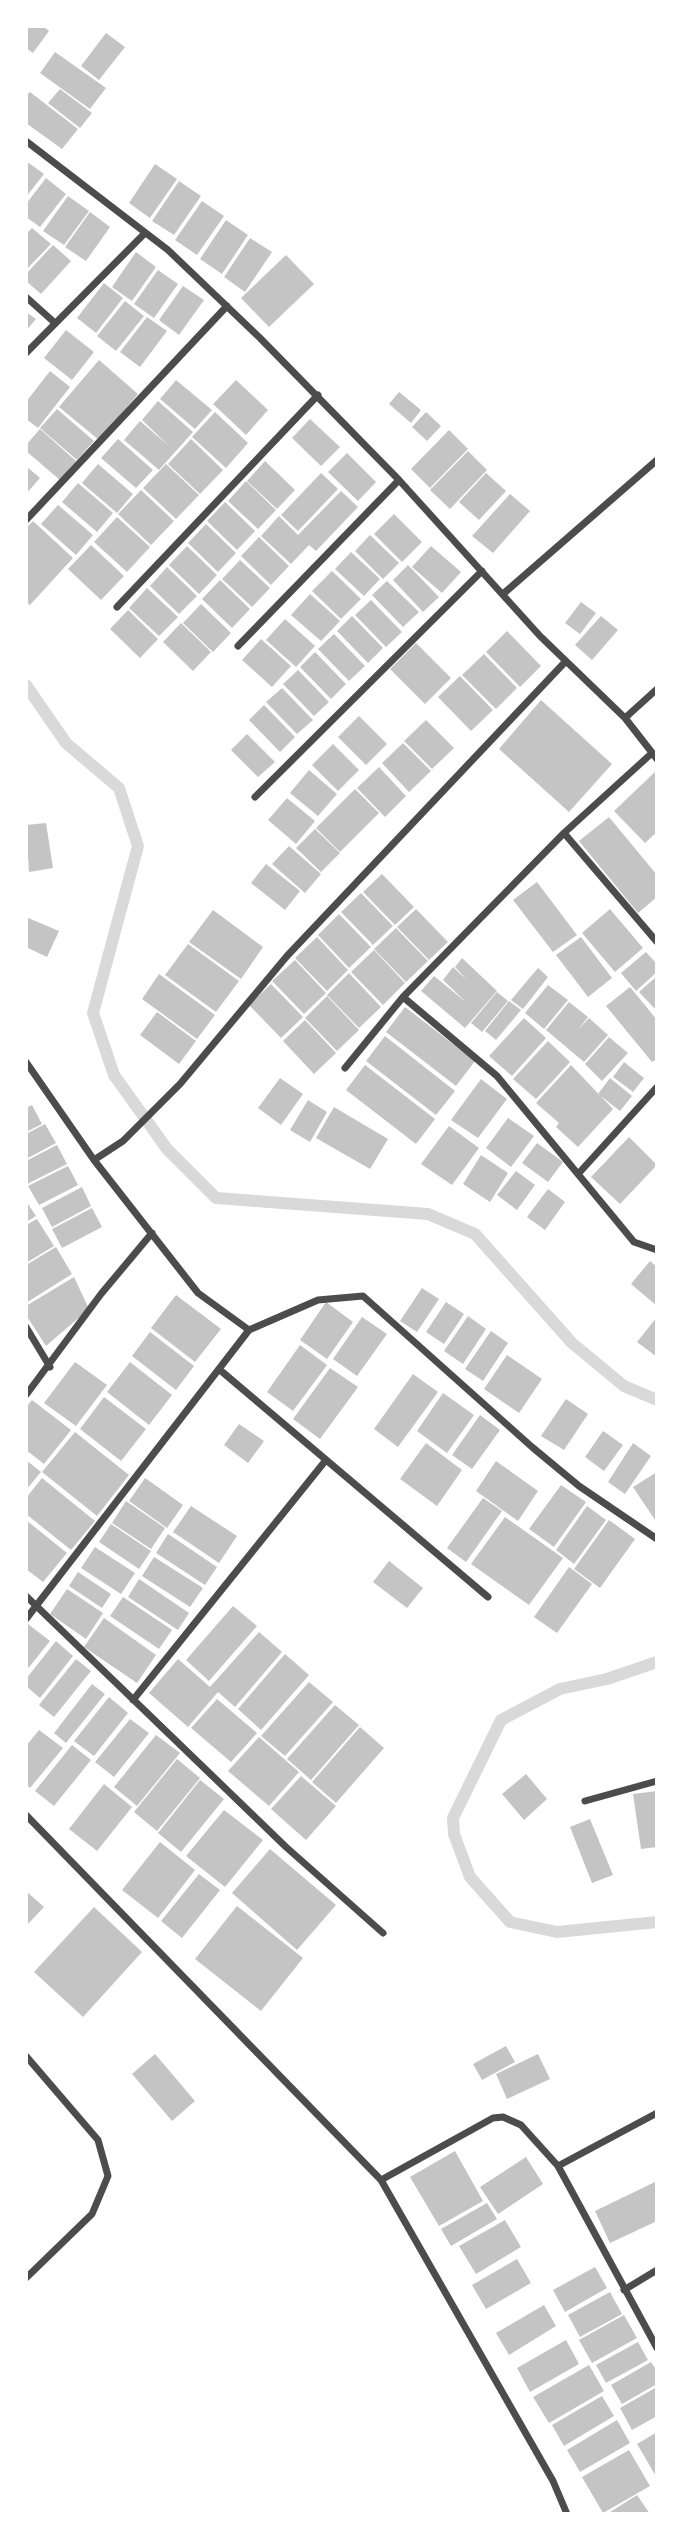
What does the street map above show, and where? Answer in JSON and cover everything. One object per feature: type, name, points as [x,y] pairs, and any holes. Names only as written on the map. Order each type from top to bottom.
[{"type":"street","points":[[26,141],[145,233],[227,306],[318,396],[566,661],[625,718],[654,756],[564,834],[403,997],[345,1068]]},
{"type":"street","points":[[26,352],[145,233]]},
{"type":"street","points":[[26,297],[55,323]]},
{"type":"street","points":[[26,520],[227,306]]},
{"type":"street","points":[[117,607],[318,396]]},
{"type":"street","points":[[503,594],[657,460]]},
{"type":"street","points":[[238,646],[399,480]]},
{"type":"street","points":[[255,797],[482,571]]},
{"type":"street","points":[[94,1160],[123,1141],[180,1084],[287,956],[566,661]]},
{"type":"street","points":[[625,718],[657,690]]},
{"type":"street","points":[[564,834],[657,942]]},
{"type":"street","points":[[403,997],[497,1076],[634,1242],[657,1250]]},
{"type":"street","points":[[26,1062],[94,1160],[198,1293],[249,1331]]},
{"type":"street","points":[[579,1173],[657,1087]]},
{"type":"street","points":[[26,1395],[50,1367],[101,1294],[152,1233]]},
{"type":"street","points":[[26,1619],[249,1331],[318,1300],[363,1296],[551,1463],[657,1539]]},
{"type":"street","points":[[26,1327],[50,1367]]},
{"type":"street","points":[[220,1370],[488,1597]]},
{"type":"street","points":[[132,1700],[326,1460]]},
{"type":"street","points":[[26,1597],[286,1847],[383,1933]]},
{"type":"street","points":[[585,1801],[657,1781]]},
{"type":"street","points":[[26,1815],[382,2180],[553,2481],[567,2514]]},
{"type":"street","points":[[26,2056],[98,2140],[108,2176],[92,2214],[26,2278]]},
{"type":"street","points":[[558,2166],[657,2113]]},
{"type":"street","points":[[382,2180],[494,2118],[503,2117],[521,2125],[558,2166],[657,2348]]},
{"type":"street","points":[[624,2290],[657,2270]]},
{"type":"building","points":[[26,26],[43,26],[49,31],[33,53],[26,48]]},
{"type":"building","points":[[106,33],[125,47],[99,80],[81,66]]},
{"type":"building","points":[[55,52],[106,88],[90,109],[40,73]]},
{"type":"building","points":[[60,89],[92,113],[80,128],[48,103]]},
{"type":"building","points":[[30,92],[78,129],[62,149],[26,123],[26,96]]},
{"type":"building","points":[[26,161],[44,174],[26,197]]},
{"type":"building","points":[[155,164],[177,179],[150,218],[129,203]]},
{"type":"building","points":[[46,178],[66,194],[40,227],[26,217],[26,204]]},
{"type":"building","points":[[179,181],[201,196],[174,235],[152,221]]},
{"type":"building","points":[[68,196],[89,211],[64,245],[43,231]]},
{"type":"building","points":[[202,201],[224,216],[197,255],[175,240]]},
{"type":"building","points":[[90,212],[110,227],[86,261],[65,247]]},
{"type":"building","points":[[226,220],[248,235],[222,274],[200,259]]},
{"type":"building","points":[[32,228],[51,244],[26,270],[26,234]]},
{"type":"building","points":[[250,238],[272,252],[245,292],[224,277]]},
{"type":"building","points":[[53,245],[71,261],[41,294],[26,281],[26,274]]},
{"type":"building","points":[[136,252],[156,267],[132,301],[112,287]]},
{"type":"building","points":[[286,255],[314,284],[269,327],[241,298]]},
{"type":"building","points":[[158,270],[178,284],[154,318],[134,304]]},
{"type":"building","points":[[104,283],[123,298],[96,333],[77,318]]},
{"type":"building","points":[[183,286],[204,300],[179,335],[159,320]]},
{"type":"building","points":[[125,301],[144,316],[116,351],[97,336]]},
{"type":"building","points":[[26,312],[36,319],[26,331]]},
{"type":"building","points":[[147,317],[167,331],[140,367],[120,352]]},
{"type":"building","points":[[66,330],[94,352],[72,380],[44,358]]},
{"type":"building","points":[[99,360],[138,394],[99,440],[59,407]]},
{"type":"building","points":[[50,371],[70,387],[38,428],[26,419],[26,402]]},
{"type":"building","points":[[176,380],[212,410],[195,429],[160,399]]},
{"type":"building","points":[[236,380],[268,410],[246,435],[213,404]]},
{"type":"building","points":[[399,392],[421,410],[411,423],[389,404]]},
{"type":"building","points":[[158,401],[193,432],[159,470],[124,440],[140,421],[170,447],[142,420]]},
{"type":"building","points":[[57,409],[94,441],[77,460],[40,428]]},
{"type":"building","points":[[215,412],[248,443],[226,468],[192,437]]},
{"type":"building","points":[[426,412],[441,426],[427,441],[412,427]]},
{"type":"building","points":[[310,419],[340,447],[321,466],[292,438]]},
{"type":"building","points":[[40,429],[76,461],[60,480],[26,451],[26,445]]},
{"type":"building","points":[[449,430],[468,449],[430,488],[411,469]]},
{"type":"building","points":[[118,439],[153,470],[136,488],[101,458]]},
{"type":"building","points":[[191,439],[223,470],[200,494],[168,464]]},
{"type":"building","points":[[468,451],[487,470],[450,509],[430,490]]},
{"type":"building","points":[[347,453],[376,482],[358,501],[328,472]]},
{"type":"building","points":[[265,461],[295,490],[277,509],[247,481]]},
{"type":"building","points":[[98,464],[133,494],[117,513],[82,483]]},
{"type":"building","points":[[166,464],[199,495],[176,519],[143,488]]},
{"type":"building","points":[[26,466],[40,478],[26,494]]},
{"type":"building","points":[[321,473],[338,489],[298,531],[281,515]]},
{"type":"building","points":[[486,473],[506,491],[479,520],[459,502]]},
{"type":"building","points":[[246,481],[276,510],[258,529],[228,501]]},
{"type":"building","points":[[78,483],[113,513],[97,532],[62,502]]},
{"type":"building","points":[[141,490],[174,521],[151,545],[118,514]]},
{"type":"building","points":[[341,491],[358,507],[316,551],[309,545],[291,564],[261,536],[279,516],[298,535]]},
{"type":"building","points":[[510,494],[530,511],[493,553],[472,536]]},
{"type":"building","points":[[225,502],[255,531],[237,550],[207,521]]},
{"type":"building","points":[[58,505],[93,535],[76,555],[41,524]]},
{"type":"building","points":[[394,514],[422,542],[402,562],[374,534]]},
{"type":"building","points":[[117,517],[150,547],[127,572],[94,542]]},
{"type":"building","points":[[33,521],[73,558],[30,605],[26,602],[26,528]]},
{"type":"building","points":[[206,524],[236,553],[218,572],[188,543]]},
{"type":"building","points":[[370,535],[399,563],[383,579],[355,551]]},
{"type":"building","points":[[259,537],[289,566],[271,585],[241,556]]},
{"type":"building","points":[[91,545],[124,576],[101,600],[68,569]]},
{"type":"building","points":[[187,546],[217,575],[199,594],[169,565]]},
{"type":"building","points":[[431,546],[461,572],[442,593],[412,567]]},
{"type":"building","points":[[351,552],[380,579],[364,596],[335,569]]},
{"type":"building","points":[[240,560],[270,588],[252,607],[222,579]]},
{"type":"building","points":[[408,565],[439,597],[423,612],[393,580]]},
{"type":"building","points":[[167,567],[197,596],[179,614],[150,586]]},
{"type":"building","points":[[332,571],[361,599],[341,619],[312,591]]},
{"type":"building","points":[[220,580],[250,609],[232,628],[202,599]]},
{"type":"building","points":[[387,581],[419,612],[403,627],[372,595]]},
{"type":"building","points":[[147,588],[178,617],[159,636],[129,608]]},
{"type":"building","points":[[310,594],[340,621],[321,641],[291,615]]},
{"type":"building","points":[[371,600],[402,632],[386,647],[355,615]]},
{"type":"building","points":[[581,602],[596,613],[580,634],[565,623]]},
{"type":"building","points":[[201,604],[231,633],[213,652],[183,623]]},
{"type":"building","points":[[128,610],[158,639],[140,658],[110,629]]},
{"type":"building","points":[[352,616],[383,648],[368,663],[337,631]]},
{"type":"building","points":[[601,616],[618,630],[592,660],[575,645]]},
{"type":"building","points":[[285,619],[315,646],[296,667],[266,640]]},
{"type":"building","points":[[181,623],[211,652],[193,671],[163,642]]},
{"type":"building","points":[[507,631],[541,666],[520,687],[486,652]]},
{"type":"building","points":[[334,634],[365,666],[349,681],[318,649]]},
{"type":"building","points":[[261,639],[291,666],[272,687],[242,660]]},
{"type":"building","points":[[416,643],[451,678],[425,704],[390,669]]},
{"type":"building","points":[[315,652],[346,684],[331,699],[300,667]]},
{"type":"building","points":[[484,654],[517,688],[496,709],[462,675]]},
{"type":"building","points":[[298,670],[329,702],[314,716],[283,684]]},
{"type":"building","points":[[460,676],[493,710],[471,731],[438,697]]},
{"type":"building","points":[[282,688],[313,720],[297,734],[266,702]]},
{"type":"building","points":[[541,700],[612,764],[569,812],[499,749]]},
{"type":"building","points":[[264,705],[295,737],[280,752],[249,720]]},
{"type":"building","points":[[359,716],[387,744],[366,765],[338,737]]},
{"type":"building","points":[[426,720],[454,748],[432,769],[404,741]]},
{"type":"building","points":[[247,734],[275,762],[258,777],[231,750]]},
{"type":"building","points":[[403,743],[431,771],[409,792],[382,763]]},
{"type":"building","points":[[333,744],[359,770],[338,791],[312,765]]},
{"type":"building","points":[[379,767],[406,796],[385,817],[357,788]]},
{"type":"building","points":[[309,770],[337,794],[318,816],[290,793]]},
{"type":"building","points":[[657,770],[657,832],[645,843],[614,811]]},
{"type":"building","points":[[355,789],[379,813],[340,852],[316,828]]},
{"type":"building","points":[[287,798],[315,821],[296,844],[268,820]]},
{"type":"building","points":[[609,817],[657,875],[657,897],[638,913],[579,841]]},
{"type":"building","points":[[46,823],[53,868],[29,872],[26,825]]},
{"type":"building","points":[[315,829],[340,853],[321,872],[296,848]]},
{"type":"building","points":[[289,846],[321,874],[305,893],[272,864]]},
{"type":"building","points":[[266,864],[300,891],[285,910],[251,883]]},
{"type":"building","points":[[382,874],[414,907],[395,925],[363,892]]},
{"type":"building","points":[[537,882],[577,935],[553,952],[513,900]]},
{"type":"building","points":[[361,893],[393,926],[373,945],[341,912]]},
{"type":"building","points":[[416,909],[448,942],[429,960],[397,927]]},
{"type":"building","points":[[610,909],[643,948],[615,972],[582,933]]},
{"type":"building","points":[[213,910],[263,947],[241,979],[189,942]]},
{"type":"building","points":[[339,914],[371,947],[349,968],[318,935]]},
{"type":"building","points":[[26,917],[59,931],[47,957],[26,947]]},
{"type":"building","points":[[396,928],[428,961],[406,982],[374,949]]},
{"type":"building","points":[[317,937],[348,970],[327,991],[295,958]]},
{"type":"building","points":[[581,937],[612,978],[588,997],[556,955]]},
{"type":"building","points":[[188,944],[239,981],[216,1012],[165,975]]},
{"type":"building","points":[[374,950],[405,983],[383,1005],[351,972]]},
{"type":"building","points":[[646,952],[657,964],[657,972],[636,991],[621,973]]},
{"type":"building","points":[[462,958],[497,991],[465,1028],[421,991],[434,976],[466,1002],[443,980],[453,967],[467,980],[455,967]]},
{"type":"building","points":[[295,960],[326,993],[304,1014],[272,981]]},
{"type":"building","points":[[538,968],[548,977],[523,1009],[511,1000]]},
{"type":"building","points":[[349,973],[381,1007],[359,1028],[327,995]]},
{"type":"building","points":[[159,974],[215,1015],[197,1039],[142,999]]},
{"type":"building","points":[[657,976],[657,1006],[654,1008],[639,992]]},
{"type":"building","points":[[271,984],[303,1017],[281,1038],[249,1005]]},
{"type":"building","points":[[548,985],[568,1000],[544,1029],[525,1013]]},
{"type":"building","points":[[630,987],[657,1020],[657,1059],[652,1062],[606,1006]]},
{"type":"building","points":[[497,992],[508,1001],[482,1032],[471,1023]]},
{"type":"building","points":[[327,996],[359,1030],[337,1051],[305,1018]]},
{"type":"building","points":[[509,1001],[521,1010],[496,1040],[485,1031]]},
{"type":"building","points":[[569,1002],[588,1017],[578,1030],[589,1018],[608,1035],[584,1062],[546,1030]]},
{"type":"building","points":[[405,1007],[475,1061],[456,1086],[386,1032]]},
{"type":"building","points":[[157,1012],[196,1041],[179,1064],[140,1035]]},
{"type":"building","points":[[524,1018],[546,1038],[512,1076],[489,1056]]},
{"type":"building","points":[[305,1020],[336,1053],[314,1074],[283,1041]]},
{"type":"building","points":[[385,1036],[455,1091],[436,1115],[366,1061]]},
{"type":"building","points":[[609,1037],[628,1053],[602,1081],[585,1064]]},
{"type":"building","points":[[548,1041],[570,1062],[536,1099],[513,1079]]},
{"type":"building","points":[[624,1062],[644,1078],[633,1092],[613,1077]]},
{"type":"building","points":[[365,1065],[435,1119],[416,1144],[346,1090]]},
{"type":"building","points":[[571,1065],[613,1109],[578,1147],[556,1127],[559,1123],[536,1103]]},
{"type":"building","points":[[280,1078],[303,1094],[281,1125],[258,1108]]},
{"type":"building","points":[[610,1078],[632,1096],[620,1111],[598,1094]]},
{"type":"building","points":[[481,1079],[507,1099],[478,1138],[451,1120]]},
{"type":"building","points":[[308,1100],[327,1112],[310,1142],[290,1130]]},
{"type":"building","points":[[32,1105],[42,1124],[26,1132],[26,1108]]},
{"type":"building","points":[[334,1107],[388,1139],[370,1169],[316,1138]]},
{"type":"building","points":[[508,1118],[534,1136],[511,1167],[486,1148]]},
{"type":"building","points":[[45,1124],[56,1143],[26,1159],[26,1134]]},
{"type":"building","points":[[449,1126],[479,1148],[452,1185],[421,1164]]},
{"type":"building","points":[[629,1137],[657,1165],[620,1204],[591,1177]]},
{"type":"building","points":[[537,1143],[563,1162],[548,1182],[522,1163]]},
{"type":"building","points":[[57,1145],[67,1164],[27,1184],[26,1161]]},
{"type":"building","points":[[481,1155],[508,1173],[490,1202],[463,1184]]},
{"type":"building","points":[[68,1166],[78,1185],[39,1205],[28,1186]]},
{"type":"building","points":[[516,1171],[535,1185],[517,1210],[497,1195]]},
{"type":"building","points":[[82,1187],[91,1206],[52,1227],[42,1208]]},
{"type":"building","points":[[548,1189],[565,1202],[545,1230],[527,1217]]},
{"type":"building","points":[[26,1201],[36,1216],[26,1222]]},
{"type":"building","points":[[92,1208],[102,1227],[62,1248],[52,1229]]},
{"type":"building","points":[[37,1219],[54,1246],[26,1263],[26,1225]]},
{"type":"building","points":[[56,1247],[72,1274],[26,1303],[26,1265]]},
{"type":"building","points":[[650,1261],[657,1267],[657,1306],[631,1284]]},
{"type":"building","points":[[74,1277],[89,1309],[46,1346],[26,1315],[26,1306]]},
{"type":"building","points":[[422,1288],[439,1299],[417,1332],[400,1321]]},
{"type":"building","points":[[176,1295],[221,1329],[195,1362],[151,1328]]},
{"type":"building","points":[[326,1302],[353,1322],[327,1359],[300,1340]]},
{"type":"building","points":[[446,1302],[464,1314],[444,1344],[426,1332]]},
{"type":"building","points":[[468,1316],[486,1329],[463,1364],[444,1351]]},
{"type":"building","points":[[362,1317],[387,1334],[357,1376],[333,1359]]},
{"type":"building","points":[[657,1317],[657,1357],[637,1342]]},
{"type":"building","points":[[491,1331],[508,1343],[483,1381],[465,1369]]},
{"type":"building","points":[[150,1332],[194,1366],[176,1390],[132,1356]]},
{"type":"building","points":[[300,1345],[327,1365],[293,1411],[267,1392]]},
{"type":"building","points":[[507,1355],[542,1379],[519,1413],[484,1389]]},
{"type":"building","points":[[75,1362],[107,1385],[76,1426],[44,1403]]},
{"type":"building","points":[[130,1362],[172,1395],[149,1425],[107,1392]]},
{"type":"building","points":[[330,1368],[358,1387],[320,1439],[293,1419]]},
{"type":"building","points":[[413,1374],[438,1392],[398,1447],[374,1429]]},
{"type":"building","points":[[443,1393],[474,1415],[447,1453],[417,1431]]},
{"type":"building","points":[[104,1397],[146,1429],[121,1461],[80,1429]]},
{"type":"building","points":[[566,1399],[588,1414],[564,1450],[541,1436]]},
{"type":"building","points":[[32,1400],[71,1430],[44,1464],[26,1450],[26,1407]]},
{"type":"building","points":[[480,1415],[500,1430],[472,1469],[452,1455]]},
{"type":"building","points":[[239,1424],[264,1441],[248,1463],[224,1445]]},
{"type":"building","points":[[603,1431],[623,1445],[604,1471],[585,1457]]},
{"type":"building","points":[[75,1432],[129,1475],[97,1516],[42,1472]]},
{"type":"building","points":[[426,1443],[462,1470],[437,1506],[400,1479]]},
{"type":"building","points":[[633,1443],[651,1456],[625,1494],[608,1482]]},
{"type":"building","points":[[26,1460],[41,1472],[26,1490]]},
{"type":"building","points":[[496,1461],[538,1491],[518,1521],[476,1491]]},
{"type":"building","points":[[657,1472],[657,1523],[633,1487]]},
{"type":"building","points":[[42,1478],[95,1521],[71,1550],[26,1514],[26,1498]]},
{"type":"building","points":[[145,1478],[183,1505],[167,1528],[129,1501]]},
{"type":"building","points":[[561,1485],[586,1502],[554,1547],[529,1529]]},
{"type":"building","points":[[483,1498],[502,1511],[466,1562],[447,1548]]},
{"type":"building","points":[[126,1501],[165,1528],[151,1549],[112,1523]]},
{"type":"building","points":[[191,1506],[237,1536],[219,1563],[173,1532]]},
{"type":"building","points":[[587,1506],[606,1520],[574,1564],[556,1550]]},
{"type":"building","points":[[505,1517],[563,1558],[529,1605],[471,1564]]},
{"type":"building","points":[[26,1520],[67,1553],[43,1582],[26,1569]]},
{"type":"building","points":[[609,1520],[635,1539],[600,1588],[574,1569]]},
{"type":"building","points":[[111,1524],[151,1551],[139,1569],[99,1542]]},
{"type":"building","points":[[168,1534],[217,1567],[205,1585],[156,1553]]},
{"type":"building","points":[[95,1547],[135,1573],[121,1594],[81,1568]]},
{"type":"building","points":[[154,1557],[203,1588],[190,1607],[142,1576]]},
{"type":"building","points":[[389,1561],[423,1588],[407,1608],[373,1582]]},
{"type":"building","points":[[569,1567],[592,1584],[557,1633],[534,1617]]},
{"type":"building","points":[[78,1572],[111,1594],[102,1608],[69,1586]]},
{"type":"building","points":[[139,1579],[189,1613],[178,1630],[128,1597]]},
{"type":"building","points":[[67,1589],[103,1613],[86,1639],[50,1614]]},
{"type":"building","points":[[123,1597],[172,1630],[159,1649],[110,1616]]},
{"type":"building","points":[[233,1606],[257,1626],[209,1681],[186,1660]]},
{"type":"building","points":[[104,1618],[156,1655],[137,1683],[84,1647]]},
{"type":"building","points":[[28,1624],[50,1641],[26,1671],[26,1626]]},
{"type":"building","points":[[259,1632],[282,1652],[235,1707],[218,1692],[188,1727],[149,1693],[178,1659],[210,1687]]},
{"type":"building","points":[[56,1641],[73,1656],[40,1698],[26,1686],[26,1679]]},
{"type":"building","points":[[285,1654],[309,1675],[261,1730],[238,1709]]},
{"type":"building","points":[[76,1659],[91,1671],[54,1717],[39,1705]]},
{"type":"building","points":[[309,1682],[333,1702],[285,1756],[261,1736]]},
{"type":"building","points":[[92,1684],[105,1694],[66,1743],[54,1733]]},
{"type":"building","points":[[109,1697],[128,1713],[94,1756],[74,1741]]},
{"type":"building","points":[[217,1699],[257,1733],[231,1762],[191,1728]]},
{"type":"building","points":[[335,1705],[359,1725],[311,1780],[287,1759]]},
{"type":"building","points":[[130,1719],[149,1733],[114,1777],[95,1762]]},
{"type":"building","points":[[360,1727],[384,1748],[336,1803],[312,1782]]},
{"type":"building","points":[[39,1730],[63,1748],[30,1788],[26,1784],[26,1746]]},
{"type":"building","points":[[156,1735],[180,1753],[137,1806],[114,1787]]},
{"type":"building","points":[[259,1737],[299,1772],[269,1806],[228,1771]]},
{"type":"building","points":[[72,1745],[91,1760],[54,1806],[35,1791]]},
{"type":"building","points":[[177,1759],[200,1778],[157,1831],[134,1812]]},
{"type":"building","points":[[526,1774],[547,1799],[524,1820],[502,1794]]},
{"type":"building","points":[[301,1776],[336,1806],[306,1840],[271,1809]]},
{"type":"building","points":[[200,1780],[224,1799],[181,1852],[158,1833]]},
{"type":"building","points":[[104,1784],[132,1807],[97,1851],[69,1829]]},
{"type":"building","points":[[657,1791],[657,1847],[641,1849],[633,1794]]},
{"type":"building","points":[[224,1810],[263,1840],[225,1887],[186,1856]]},
{"type":"building","points":[[590,1819],[613,1875],[592,1883],[570,1827]]},
{"type":"building","points":[[160,1842],[195,1870],[158,1918],[122,1890]]},
{"type":"building","points":[[270,1849],[336,1905],[297,1950],[232,1893]]},
{"type":"building","points":[[199,1874],[220,1890],[182,1938],[161,1921]]},
{"type":"building","points":[[26,1891],[44,1907],[26,1926]]},
{"type":"building","points":[[237,1906],[303,1958],[261,2011],[195,1959]]},
{"type":"building","points":[[94,1907],[142,1952],[83,2017],[34,1972]]},
{"type":"building","points":[[506,2046],[515,2062],[482,2080],[473,2064]]},
{"type":"building","points":[[155,2054],[195,2101],[172,2121],[132,2074]]},
{"type":"building","points":[[538,2054],[550,2079],[507,2099],[496,2074]]},
{"type":"building","points":[[455,2151],[483,2201],[439,2226],[410,2177]]},
{"type":"building","points":[[526,2157],[543,2184],[498,2214],[480,2187]]},
{"type":"building","points":[[657,2181],[657,2221],[610,2243],[595,2211]]},
{"type":"building","points":[[487,2203],[497,2219],[451,2246],[441,2229]]},
{"type":"building","points":[[505,2220],[521,2247],[476,2274],[459,2246]]},
{"type":"building","points":[[517,2259],[531,2283],[486,2309],[472,2285]]},
{"type":"building","points":[[595,2267],[607,2288],[565,2312],[553,2290]]},
{"type":"building","points":[[610,2292],[622,2314],[580,2337],[568,2315]]},
{"type":"building","points":[[544,2305],[556,2326],[509,2355],[496,2333]]},
{"type":"building","points":[[624,2315],[637,2338],[592,2363],[579,2340]]},
{"type":"building","points":[[566,2340],[579,2364],[530,2392],[517,2368]]},
{"type":"building","points":[[638,2342],[648,2360],[606,2383],[596,2365]]},
{"type":"building","points":[[651,2362],[657,2371],[657,2384],[622,2404],[611,2385]]},
{"type":"building","points":[[589,2365],[604,2391],[549,2423],[533,2397]]},
{"type":"building","points":[[657,2387],[657,2416],[632,2430],[620,2408]]},
{"type":"building","points":[[602,2396],[614,2416],[564,2446],[552,2425]]},
{"type":"building","points":[[617,2420],[630,2443],[580,2472],[567,2450]]},
{"type":"building","points":[[657,2432],[657,2478],[637,2444]]},
{"type":"building","points":[[629,2450],[650,2486],[603,2513],[582,2477]]},
{"type":"building","points":[[637,2495],[650,2514],[607,2514]]},
{"type":"waterway","points":[[26,685],[66,743],[119,788],[138,846],[93,1013],[114,1075],[167,1149],[216,1198],[428,1214],[475,1234],[572,1343],[624,1386],[657,1400]]},
{"type":"waterway","points":[[657,1662],[607,1679],[560,1689],[501,1720],[453,1818],[454,1834],[470,1877],[510,1922],[557,1932],[657,1922]]}]
